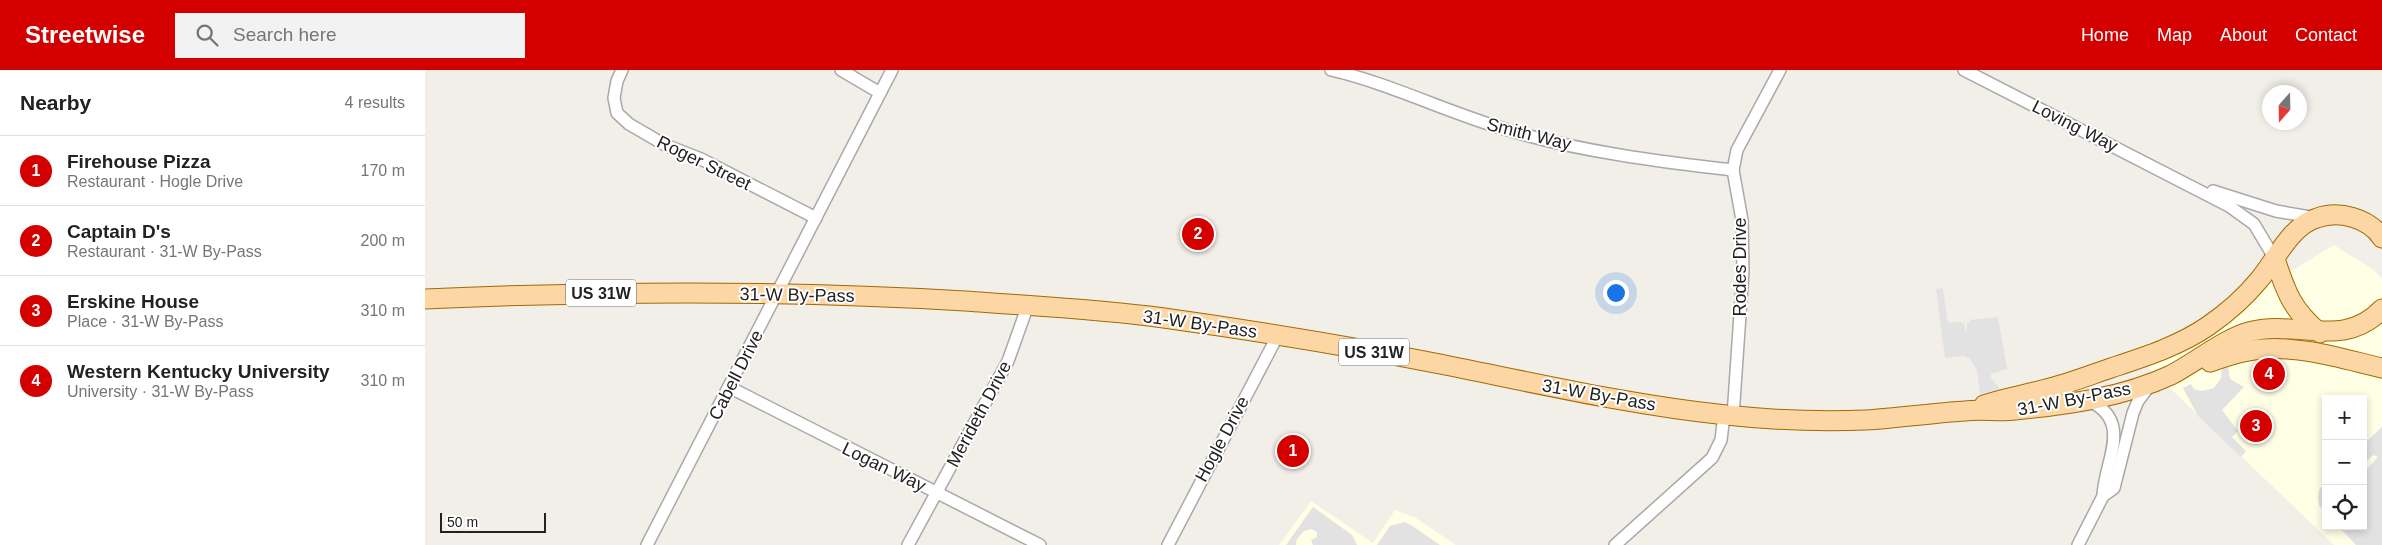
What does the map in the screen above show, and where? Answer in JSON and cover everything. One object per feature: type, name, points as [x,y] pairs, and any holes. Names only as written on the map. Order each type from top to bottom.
[{"type":"main road","points":[[2316,218],[2340,215],[2353,217],[2382,216]]},
{"type":"main road","points":[[2353,217],[2369,225],[2382,238]]},
{"type":"main road","name":"31-W By-Pass","points":[[1968,410],[2090,375],[2151,355],[2186,339],[2227,312],[2259,280],[2295,232],[2316,218]]},
{"type":"main road","points":[[2275,258],[2291,303],[2298,313],[2316,330],[2338,346],[2382,368]]},
{"type":"main road","name":"31-W By-Pass","points":[[425,299],[577,292],[778,294],[911,298],[1157,317],[1279,335],[1647,404],[1729,415],[1821,421],[1865,420],[1968,410],[2011,411],[2086,400],[2119,393],[2173,374],[2239,335],[2254,330],[2316,330],[2334,332],[2352,329],[2363,324],[2382,308]]},
{"type":"main road","points":[[2173,374],[2225,357],[2262,349],[2311,352],[2382,368]]},
{"type":"street","name":"Roger Street","points":[[622,70],[615,89],[614,98],[617,113],[629,124],[665,145],[701,160],[816,218]]},
{"type":"street","points":[[841,70],[880,93]]},
{"type":"street","name":"Cabell Drive","points":[[647,545],[892,70]]},
{"type":"street","name":"Smith Way","points":[[1331,70],[1383,84],[1474,119],[1529,136],[1664,161],[1733,170]]},
{"type":"street","name":"Rodes Drive","points":[[1615,545],[1713,458],[1721,440],[1729,415],[1743,262],[1742,220],[1733,170],[1737,150],[1781,70]]},
{"type":"street","name":"Loving Way","points":[[1965,70],[2229,206],[2254,224],[2275,258]]},
{"type":"street","name":"Loving Way","points":[[2185,182],[2275,211],[2316,218]]},
{"type":"street","name":"Merideth Drive","points":[[908,545],[1008,361],[1028,306]]},
{"type":"street","name":"Hogle Drive","points":[[1167,545],[1279,335]]},
{"type":"street","points":[[2103,496],[2113,488],[2133,413],[2138,402],[2153,382]]},
{"type":"street","name":"Logan Way","points":[[729,387],[1040,545]]},
{"type":"street","points":[[2078,545],[2103,496],[2104,482],[2115,438],[2113,428],[2102,408],[2086,400]]},
{"type":"shaded area","points":[[2334,245],[2374,270],[2382,279],[2382,545],[2334,545],[2130,350],[2188,328],[2253,294]]},
{"type":"shaded area","points":[[1943,288],[1948,323],[1960,322],[1964,324],[1965,331],[1967,331],[1967,323],[1970,323],[1970,320],[1998,317],[2007,369],[1991,374],[1991,378],[2000,389],[1980,394],[1977,370],[1970,359],[1964,356],[1945,358],[1936,289]]},
{"type":"shaded area","points":[[2228,365],[2230,379],[2244,387],[2222,410],[2238,431],[2232,437],[2246,451],[2241,457],[2198,416],[2183,388],[2191,384],[2194,389],[2201,391],[2214,388],[2221,378],[2222,368]]},
{"type":"shaded area","points":[[2382,427],[2382,545],[2356,545],[2342,530],[2367,530],[2367,469],[2378,457],[2373,455],[2367,460],[2367,441]]},
{"type":"shaded area","points":[[2322,487],[2322,508],[2319,505],[2319,490]]},
{"type":"shaded area","points":[[1311,501],[1373,543],[1395,510],[1416,518],[1456,545],[1279,545]]},
{"type":"shaded area","points":[[1313,507],[1352,535],[1357,545],[1313,545],[1311,540],[1317,537],[1317,532],[1311,529],[1304,531],[1297,539],[1296,545],[1286,545]]},
{"type":"shaded area","points":[[1404,522],[1440,545],[1377,545],[1390,526]]},
{"type":"place","name":"Captain D's","points":[[1198,234]]},
{"type":"place","name":"Western Kentucky University","points":[[2269,374]]},
{"type":"place","name":"Erskine House","points":[[2256,426]]},
{"type":"place","name":"Firehouse Pizza","points":[[1293,451]]}]
